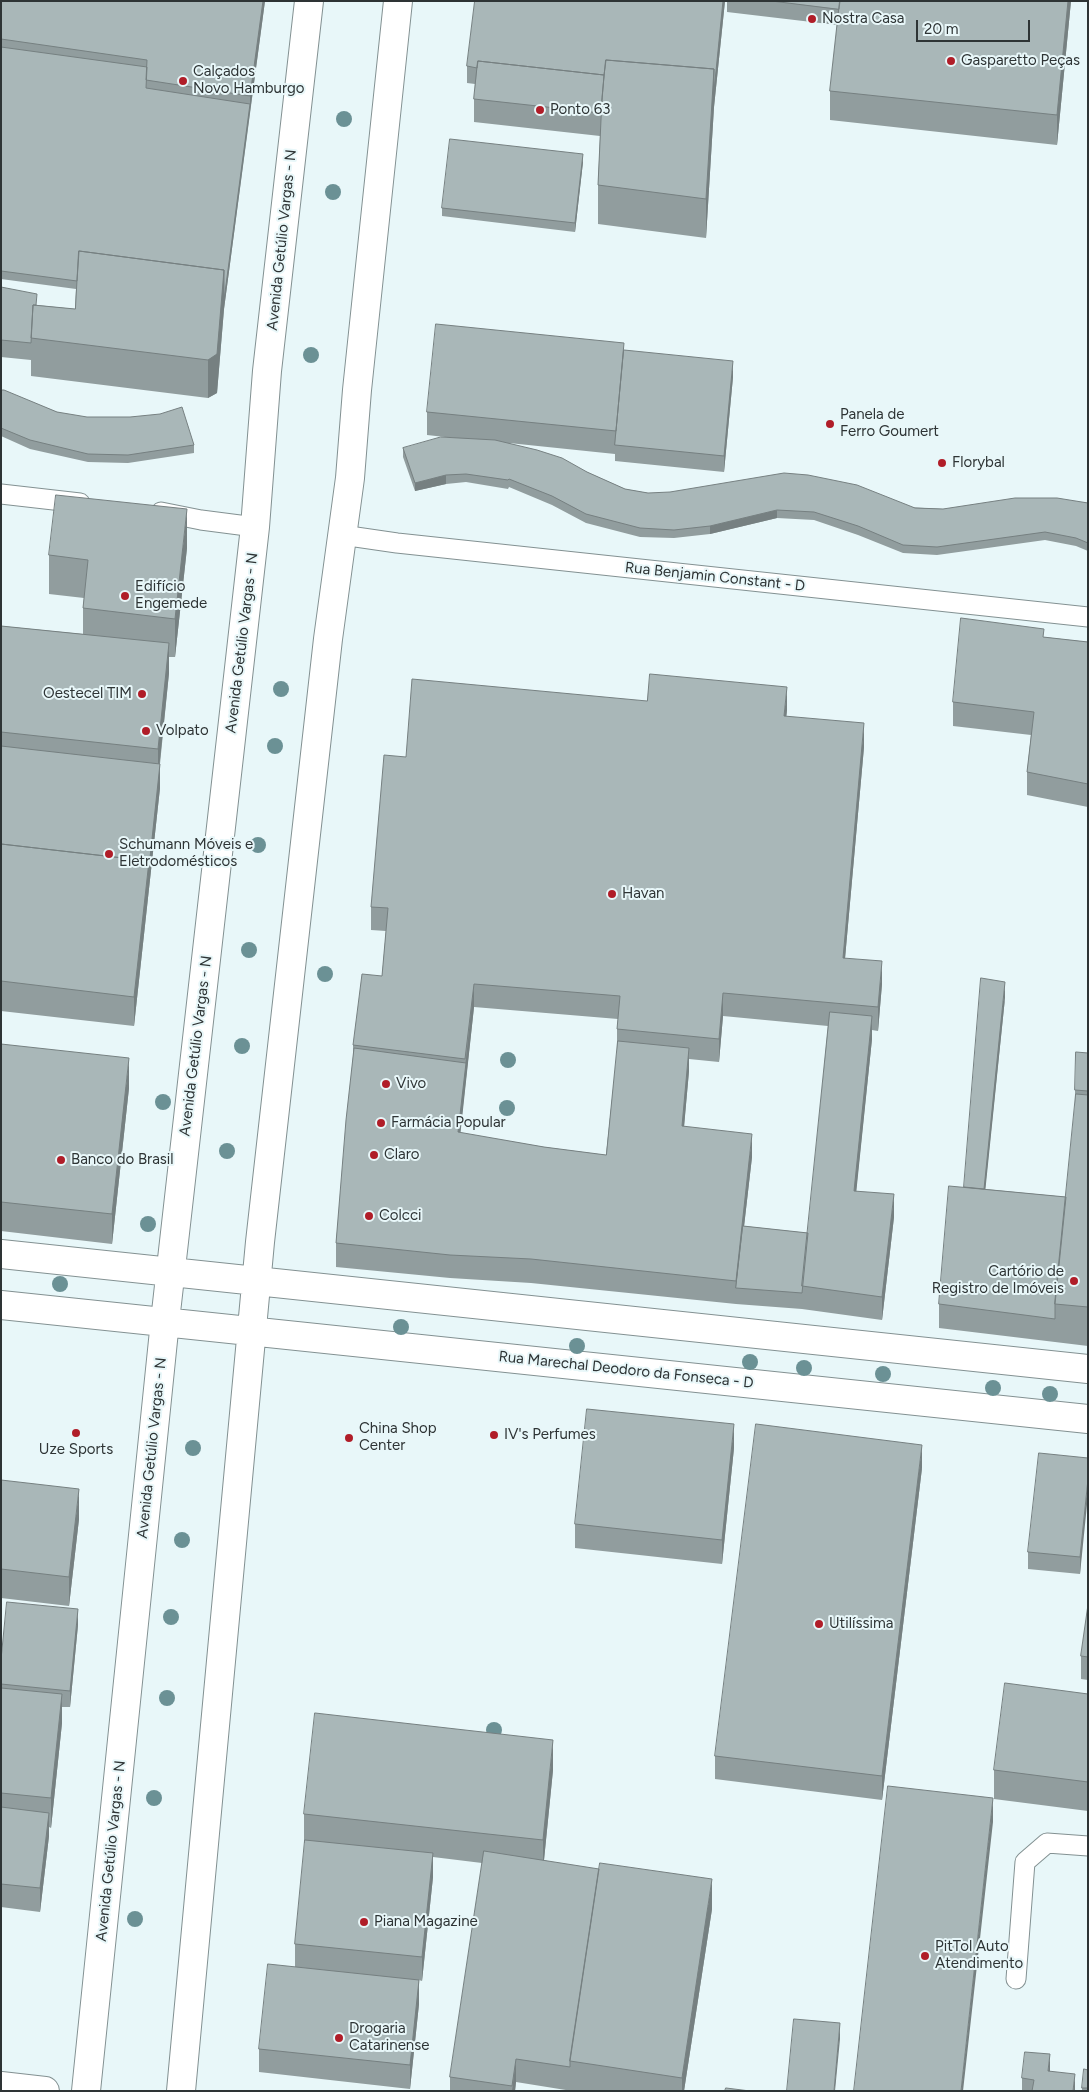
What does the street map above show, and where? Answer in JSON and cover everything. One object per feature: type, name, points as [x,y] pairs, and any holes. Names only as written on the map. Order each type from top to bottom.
[{"type":"street","name":"Avenida Getúlio Vargas - N","points":[[86,2091],[170,1272],[256,527],[267,371],[309,1]]},
{"type":"street","points":[[181,2091],[256,1281],[328,639],[350,478],[357,390],[398,1]]},
{"type":"street","points":[[1,1254],[1088,1369]]},
{"type":"street","name":"Rua Marechal Deodoro da Fonseca - D","points":[[1,1304],[1088,1419]]},
{"type":"street","points":[[1,2086],[45,2091]]},
{"type":"lane","points":[[1,494],[99,505]]},
{"type":"lane","points":[[145,510],[256,527]]},
{"type":"lane","name":"Rua Benjamin Constant - D","points":[[342,535],[407,544],[1088,617]]},
{"type":"lane","points":[[1016,1978],[1025,1862],[1047,1843],[1088,1846]]},
{"type":"building","points":[[1,1],[263,1],[250,96],[146,80],[147,60],[1,39]]},
{"type":"building","points":[[475,1],[723,1],[714,91],[714,69],[606,60],[604,75],[478,61],[477,68],[467,66]]},
{"type":"building","points":[[772,1],[840,1],[839,9]]},
{"type":"building","name":"Gasparetto Peças","points":[[840,1],[1068,1],[1057,115],[830,91]]},
{"type":"building","points":[[1,47],[147,67],[146,88],[250,104],[224,300],[224,270],[79,251],[77,281],[1,271]]},
{"type":"building","points":[[606,60],[714,69],[706,199],[598,185],[602,98]]},
{"type":"building","points":[[478,61],[604,75],[601,113],[474,99]]},
{"type":"building","points":[[450,139],[583,154],[575,223],[442,208]]},
{"type":"building","points":[[79,251],[224,270],[217,354],[208,360],[31,338],[33,305],[75,309]]},
{"type":"building","points":[[1,287],[37,294],[36,305],[33,305],[31,343],[1,340]]},
{"type":"building","points":[[436,324],[624,343],[616,431],[427,412]]},
{"type":"building","points":[[624,350],[733,361],[724,456],[615,445]]},
{"type":"building","points":[[1,390],[57,412],[87,417],[130,417],[160,414],[182,407],[194,445],[128,455],[88,454],[30,440],[1,428]]},
{"type":"building","points":[[441,437],[495,440],[537,450],[562,458],[587,472],[625,489],[648,493],[670,492],[784,473],[808,475],[857,485],[915,508],[943,509],[1015,498],[1057,498],[1088,503],[1088,543],[1076,538],[1045,532],[937,547],[903,545],[858,526],[814,512],[777,510],[710,526],[674,530],[640,528],[586,514],[552,496],[509,479],[466,474],[446,475],[415,483],[403,448]]},
{"type":"building","points":[[56,495],[187,509],[175,619],[83,608],[88,560],[49,555]]},
{"type":"building","points":[[961,618],[1044,629],[1043,637],[1088,642],[1088,784],[1027,772],[1034,712],[953,702]]},
{"type":"building","points":[[1,626],[169,643],[158,749],[1,732]]},
{"type":"building","name":"Havan","points":[[650,674],[787,687],[784,716],[864,723],[843,958],[882,961],[878,1007],[723,993],[719,1039],[617,1029],[620,996],[474,984],[465,1059],[353,1045],[362,974],[382,976],[388,908],[371,907],[384,755],[406,757],[412,679],[647,701]]},
{"type":"building","points":[[1,746],[160,764],[149,867],[149,861],[1,844]]},
{"type":"building","points":[[1,844],[149,861],[134,997],[1,981]]},
{"type":"building","points":[[981,978],[1005,982],[984,1189],[964,1187]]},
{"type":"building","points":[[830,1012],[872,1016],[854,1191],[894,1194],[882,1297],[802,1286]]},
{"type":"building","points":[[618,1041],[689,1048],[682,1126],[752,1134],[736,1281],[531,1259],[450,1255],[336,1243],[354,1048],[466,1063],[458,1132],[544,1147],[606,1155]]},
{"type":"building","name":"Banco do Brasil","points":[[1,1044],[129,1058],[112,1214],[1,1202]]},
{"type":"building","points":[[1076,1052],[1088,1053],[1088,1091],[1075,1090]]},
{"type":"building","name":"Cartório de Registro de Imóveis","points":[[1076,1094],[1088,1095],[1088,1307],[1055,1304]]},
{"type":"building","points":[[949,1186],[1066,1197],[1055,1319],[939,1304]]},
{"type":"building","points":[[743,1226],[808,1233],[802,1293],[736,1288]]},
{"type":"building","points":[[587,1409],[734,1424],[722,1540],[575,1524]]},
{"type":"building","name":"Utilíssima","points":[[756,1424],[922,1445],[882,1776],[715,1756]]},
{"type":"building","points":[[1039,1453],[1088,1458],[1088,1479],[1080,1557],[1028,1552]]},
{"type":"building","points":[[1,1480],[79,1489],[69,1577],[1,1569]]},
{"type":"building","points":[[7,1602],[78,1609],[70,1691],[1,1684],[1,1660]]},
{"type":"building","points":[[1088,1605],[1088,1657],[1081,1656]]},
{"type":"building","points":[[1005,1683],[1088,1694],[1088,1782],[994,1770]]},
{"type":"building","points":[[1,1688],[62,1694],[51,1798],[1,1793]]},
{"type":"building","points":[[315,1713],[553,1740],[543,1840],[304,1814]]},
{"type":"building","name":"PitTol Auto Atendimento","points":[[888,1786],[993,1798],[961,2091],[854,2091]]},
{"type":"building","points":[[1,1807],[49,1813],[40,1888],[1,1884]]},
{"type":"building","name":"Piana Magazine","points":[[305,1840],[433,1853],[422,1957],[295,1944]]},
{"type":"building","points":[[484,1851],[599,1869],[570,2067],[516,2059],[512,2086],[450,2077]]},
{"type":"building","points":[[600,1863],[712,1879],[682,2078],[570,2061]]},
{"type":"building","name":"Drogaria Catarinense","points":[[268,1964],[419,1980],[410,2065],[259,2049]]},
{"type":"building","points":[[794,2019],[840,2023],[834,2091],[787,2091]]},
{"type":"building","points":[[1025,2052],[1050,2054],[1048,2071],[1075,2074],[1073,2091],[1032,2091],[1034,2080],[1022,2078]]},
{"type":"building","points":[[1084,2069],[1088,2070],[1088,2088],[1082,2088]]},
{"type":"building","points":[[726,2088],[750,2091],[725,2091]]},
{"type":"place","name":"Nostra Casa","points":[[812,19]]},
{"type":"place","name":"Gasparetto Peças","points":[[951,61]]},
{"type":"place","name":"Calçados Novo Hamburgo","points":[[183,81]]},
{"type":"place","name":"Ponto 63","points":[[540,110]]},
{"type":"place","name":"Panela de Ferro Goumert","points":[[830,424]]},
{"type":"place","name":"Florybal","points":[[942,463]]},
{"type":"place","name":"Edifício Engemede","points":[[125,596]]},
{"type":"place","name":"Oestecel TIM","points":[[142,694]]},
{"type":"place","name":"Volpato","points":[[146,731]]},
{"type":"place","name":"Schumann Móveis e Eletrodomésticos","points":[[109,854]]},
{"type":"place","name":"Havan","points":[[612,894]]},
{"type":"place","name":"Vivo","points":[[386,1084]]},
{"type":"place","name":"Farmácia Popular","points":[[381,1123]]},
{"type":"place","name":"Claro","points":[[374,1155]]},
{"type":"place","name":"Banco do Brasil","points":[[61,1160]]},
{"type":"place","name":"Colcci","points":[[369,1216]]},
{"type":"place","name":"Cartório de Registro de Imóveis","points":[[1074,1281]]},
{"type":"place","name":"Uze Sports","points":[[76,1433]]},
{"type":"place","name":"IV's Perfumes","points":[[494,1435]]},
{"type":"place","name":"China Shop Center","points":[[349,1438]]},
{"type":"place","name":"Utilíssima","points":[[819,1624]]},
{"type":"place","name":"Piana Magazine","points":[[364,1922]]},
{"type":"place","name":"PitTol Auto Atendimento","points":[[925,1956]]},
{"type":"place","name":"Drogaria Catarinense","points":[[339,2038]]}]
